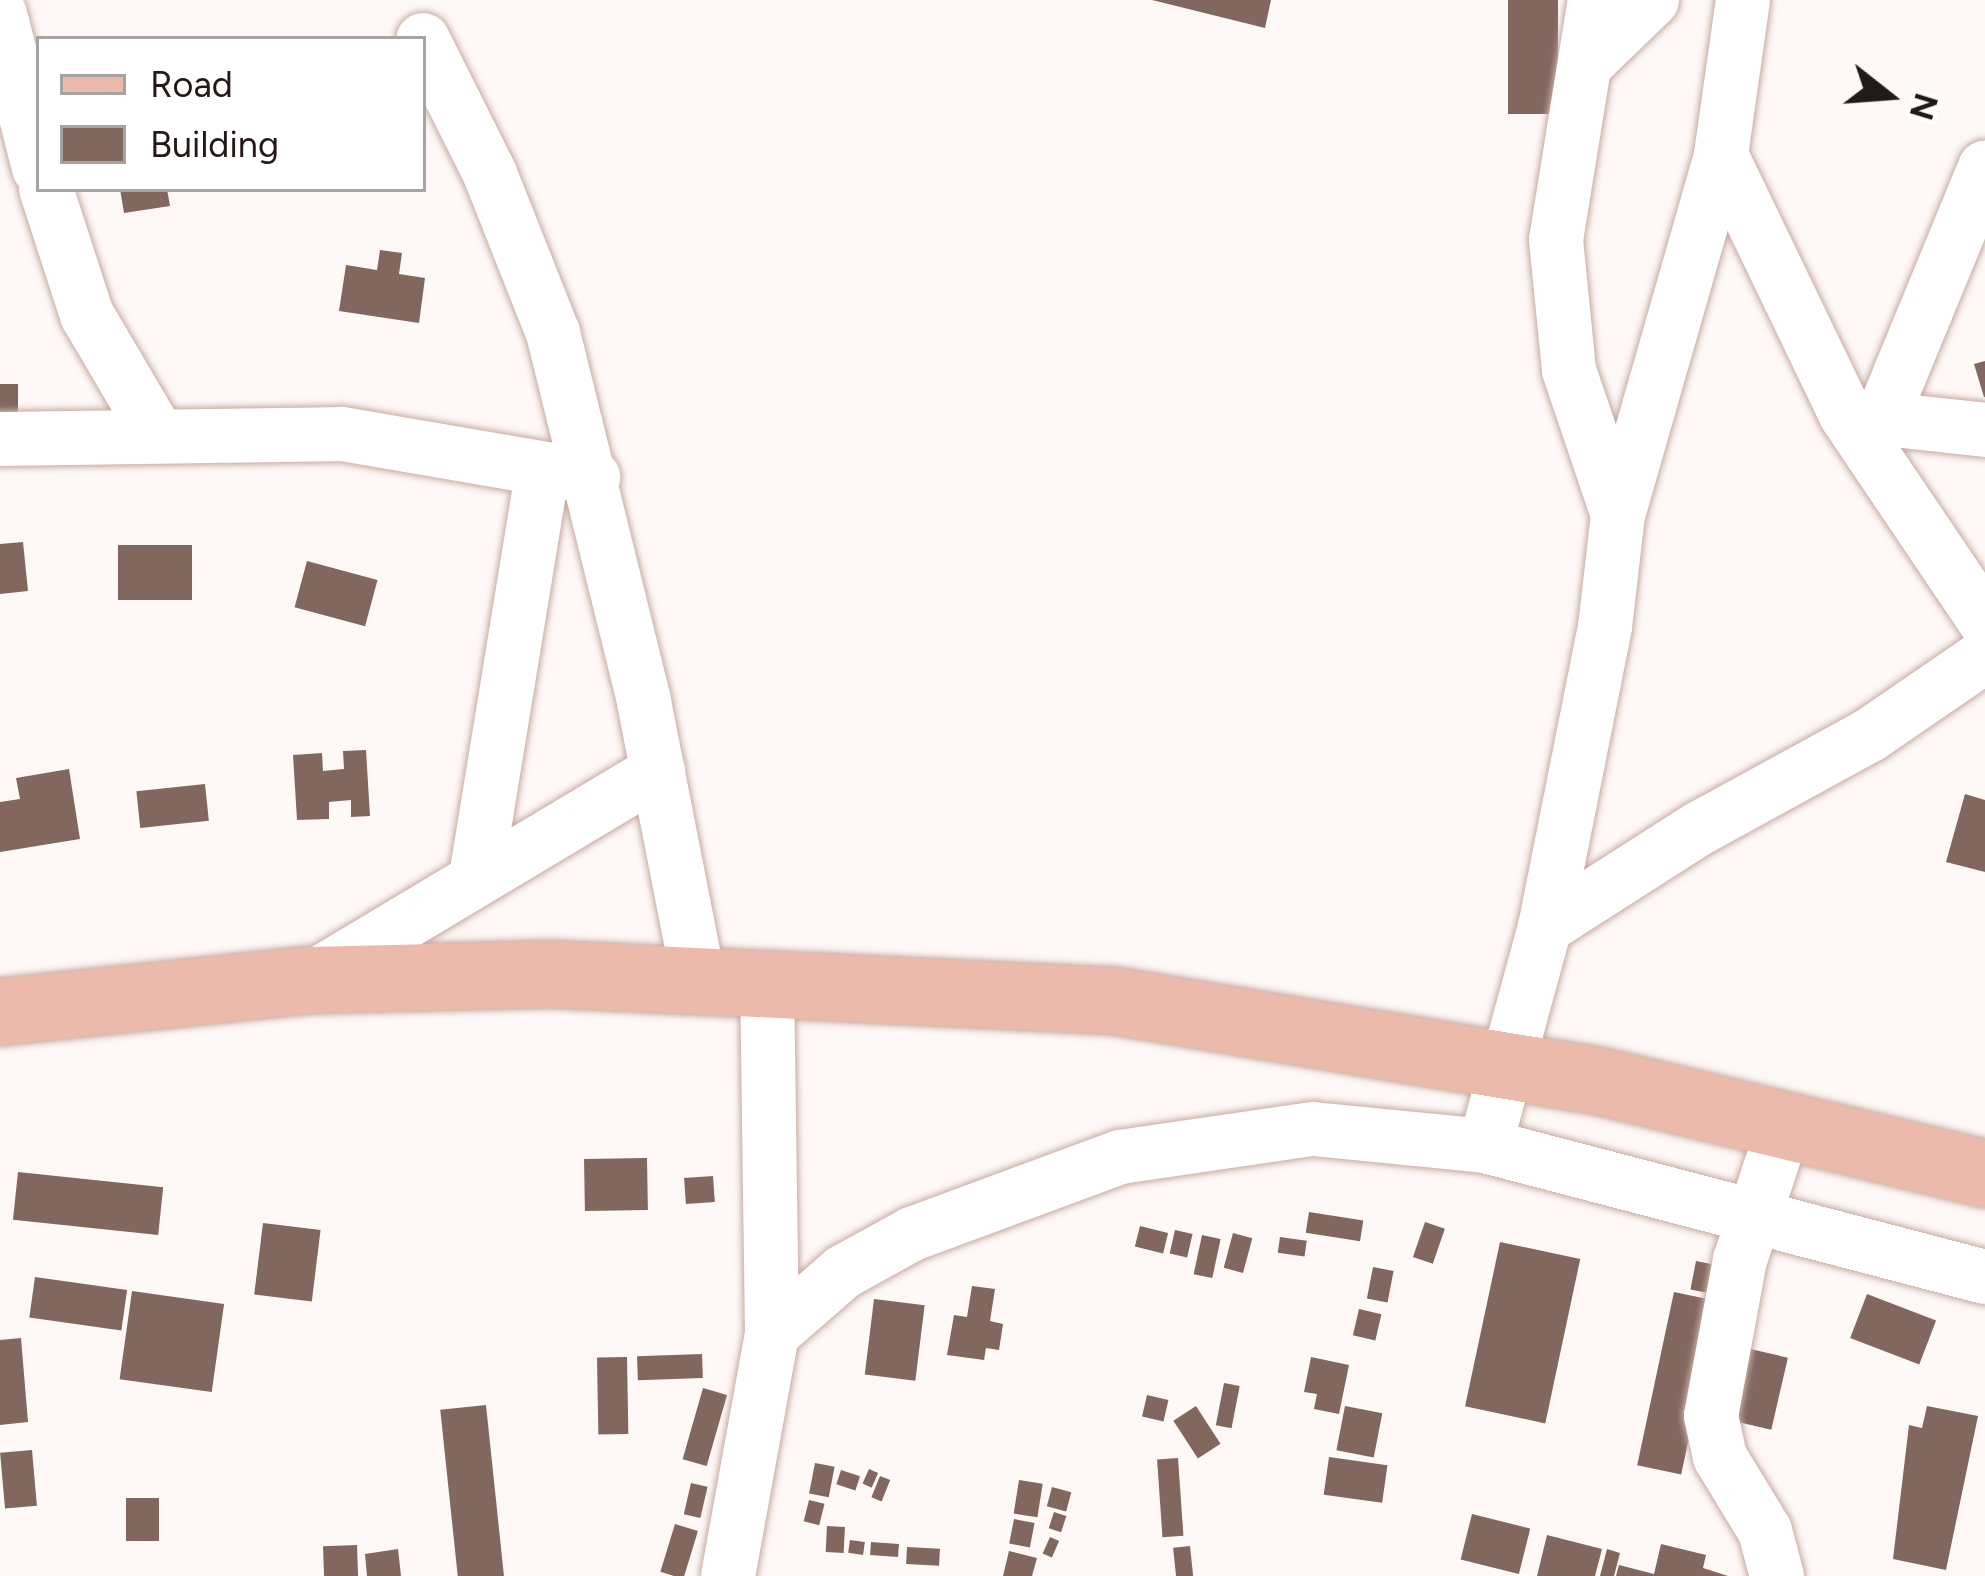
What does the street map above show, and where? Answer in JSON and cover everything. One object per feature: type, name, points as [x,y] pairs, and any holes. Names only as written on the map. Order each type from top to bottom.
[{"type":"main road","points":[[0,1012],[309,980],[698,977],[1115,1001],[1503,1064],[1785,1123],[1985,1174]]},
{"type":"street","points":[[403,0],[421,36]]},
{"type":"street","points":[[1595,0],[1591,59],[1556,240],[1569,370],[1618,515]]},
{"type":"street","points":[[1591,59],[1652,0]]},
{"type":"street","points":[[1485,1146],[1503,1064],[1545,927],[1605,627],[1618,515],[1721,155],[1743,0]]},
{"type":"street","points":[[0,14],[36,157]]},
{"type":"street","points":[[426,46],[490,174],[546,313],[568,473],[658,771],[698,977]]},
{"type":"street","points":[[1721,155],[1864,417],[1985,621]]},
{"type":"street","points":[[1864,417],[1985,168]]},
{"type":"street","points":[[47,192],[87,315],[156,432]]},
{"type":"street","points":[[1864,417],[1985,430]]},
{"type":"street","points":[[0,439],[156,432],[342,434],[568,473]]},
{"type":"street","points":[[476,878],[568,473]]},
{"type":"street","points":[[1545,927],[1700,828],[1870,735],[1985,656]]},
{"type":"street","points":[[309,980],[658,771]]},
{"type":"street","points":[[728,1576],[772,1334],[767,979]]},
{"type":"street","points":[[1778,1576],[1765,1531],[1720,1457],[1711,1416],[1753,1210],[1785,1123]]},
{"type":"street","points":[[772,1334],[843,1272],[912,1234],[1120,1157],[1312,1130],[1485,1146],[1753,1210],[1985,1277]]},
{"type":"building","points":[[1152,0],[1271,0],[1265,28]]},
{"type":"building","points":[[1508,0],[1558,0],[1558,114],[1508,114]]},
{"type":"building","points":[[120,192],[168,192],[170,206],[124,213]]},
{"type":"building","points":[[380,250],[402,253],[399,274],[425,278],[419,323],[339,311],[346,265],[377,270]]},
{"type":"building","points":[[1985,361],[1985,397],[1984,397],[1974,364]]},
{"type":"building","points":[[0,384],[18,384],[18,418],[0,418]]},
{"type":"building","points":[[23,542],[28,591],[0,594],[0,544]]},
{"type":"building","points":[[118,545],[192,545],[192,600],[118,600]]},
{"type":"building","points":[[307,561],[378,580],[365,626],[295,607]]},
{"type":"building","points":[[366,750],[370,816],[351,817],[351,800],[329,802],[329,819],[297,820],[293,755],[322,753],[323,771],[344,769],[343,751]]},
{"type":"building","points":[[69,769],[80,839],[0,852],[0,802],[20,799],[16,778]]},
{"type":"building","points":[[205,784],[209,821],[140,828],[136,791]]},
{"type":"building","points":[[1965,794],[1985,800],[1985,872],[1946,862]]},
{"type":"building","points":[[647,1158],[648,1210],[585,1211],[584,1159]]},
{"type":"building","points":[[18,1172],[163,1187],[158,1235],[13,1220]]},
{"type":"building","points":[[713,1176],[715,1202],[686,1204],[684,1178]]},
{"type":"building","points":[[1309,1212],[1363,1221],[1360,1241],[1306,1233]]},
{"type":"building","points":[[1425,1222],[1445,1229],[1433,1264],[1413,1257]]},
{"type":"building","points":[[263,1223],[321,1230],[312,1302],[254,1294]]},
{"type":"building","points":[[1140,1226],[1168,1233],[1163,1253],[1135,1246]]},
{"type":"building","points":[[1175,1230],[1193,1234],[1187,1257],[1170,1253]]},
{"type":"building","points":[[1233,1233],[1252,1238],[1243,1273],[1224,1268]]},
{"type":"building","points":[[1202,1235],[1221,1239],[1212,1278],[1194,1274]]},
{"type":"building","points":[[1280,1237],[1307,1241],[1305,1257],[1278,1253]]},
{"type":"building","points":[[1500,1242],[1580,1259],[1545,1423],[1465,1406]]},
{"type":"building","points":[[1696,1261],[1726,1267],[1721,1295],[1690,1289]]},
{"type":"building","points":[[1373,1267],[1394,1271],[1388,1302],[1367,1298]]},
{"type":"building","points":[[35,1277],[127,1290],[121,1331],[29,1318]]},
{"type":"building","points":[[972,1286],[995,1289],[990,1321],[1003,1324],[999,1350],[986,1348],[984,1360],[947,1355],[954,1315],[967,1317]]},
{"type":"building","points":[[132,1291],[224,1304],[212,1392],[120,1379]]},
{"type":"building","points":[[1674,1292],[1718,1301],[1681,1474],[1637,1465]]},
{"type":"building","points":[[1867,1294],[1936,1321],[1919,1364],[1850,1338]]},
{"type":"building","points":[[874,1299],[925,1305],[915,1381],[865,1374]]},
{"type":"building","points":[[1359,1309],[1381,1314],[1375,1340],[1353,1335]]},
{"type":"building","points":[[21,1338],[28,1422],[0,1425],[0,1340]]},
{"type":"building","points":[[1746,1348],[1788,1358],[1771,1430],[1729,1420]]},
{"type":"building","points":[[702,1354],[703,1378],[638,1380],[637,1356]]},
{"type":"building","points":[[627,1357],[628,1434],[598,1435],[597,1358]]},
{"type":"building","points":[[1311,1357],[1349,1365],[1339,1414],[1314,1409],[1317,1394],[1304,1392]]},
{"type":"building","points":[[1224,1383],[1240,1386],[1232,1428],[1216,1425]]},
{"type":"building","points":[[703,1388],[727,1395],[707,1466],[683,1459]]},
{"type":"building","points":[[1147,1395],[1168,1400],[1163,1421],[1142,1416]]},
{"type":"building","points":[[486,1405],[504,1576],[458,1576],[440,1410]]},
{"type":"building","points":[[1196,1406],[1221,1444],[1198,1458],[1173,1421]]},
{"type":"building","points":[[1345,1406],[1382,1413],[1374,1457],[1336,1450]]},
{"type":"building","points":[[1927,1406],[1978,1416],[1946,1570],[1893,1559],[1909,1425],[1922,1428]]},
{"type":"building","points":[[32,1450],[37,1506],[5,1509],[0,1453]]},
{"type":"building","points":[[1329,1457],[1387,1465],[1382,1503],[1324,1495]]},
{"type":"building","points":[[1178,1458],[1183,1536],[1162,1537],[1157,1459]]},
{"type":"building","points":[[815,1463],[835,1467],[829,1497],[809,1493]]},
{"type":"building","points":[[869,1469],[878,1473],[872,1488],[862,1484]]},
{"type":"building","points":[[841,1470],[860,1476],[855,1490],[836,1484]]},
{"type":"building","points":[[880,1476],[890,1480],[882,1501],[871,1497]]},
{"type":"building","points":[[1019,1480],[1043,1484],[1037,1517],[1014,1514]]},
{"type":"building","points":[[691,1483],[708,1487],[700,1518],[684,1514]]},
{"type":"building","points":[[1052,1487],[1071,1492],[1066,1511],[1047,1506]]},
{"type":"building","points":[[126,1498],[159,1498],[159,1541],[126,1541]]},
{"type":"building","points":[[809,1500],[825,1504],[819,1525],[804,1521]]},
{"type":"building","points":[[1054,1512],[1066,1516],[1061,1532],[1049,1528]]},
{"type":"building","points":[[1472,1514],[1530,1529],[1519,1574],[1461,1560]]},
{"type":"building","points":[[1014,1519],[1035,1523],[1030,1548],[1009,1544]]},
{"type":"building","points":[[675,1524],[698,1531],[684,1576],[660,1572]]},
{"type":"building","points":[[827,1526],[845,1527],[844,1553],[826,1552]]},
{"type":"building","points":[[1547,1535],[1602,1549],[1595,1576],[1537,1576]]},
{"type":"building","points":[[1050,1537],[1059,1541],[1052,1558],[1043,1553]]},
{"type":"building","points":[[850,1540],[865,1542],[863,1555],[848,1553]]},
{"type":"building","points":[[871,1542],[899,1544],[898,1557],[870,1555]]},
{"type":"building","points":[[1661,1544],[1706,1555],[1703,1568],[1728,1576],[1616,1576],[1619,1565],[1654,1574]]},
{"type":"building","points":[[357,1545],[358,1576],[324,1576],[323,1546]]},
{"type":"building","points":[[1190,1546],[1193,1576],[1176,1576],[1173,1548]]},
{"type":"building","points":[[907,1547],[940,1549],[939,1566],[906,1564]]},
{"type":"building","points":[[398,1549],[401,1576],[367,1576],[365,1554]]},
{"type":"building","points":[[1607,1549],[1620,1553],[1614,1576],[1600,1576]]},
{"type":"building","points":[[1009,1551],[1037,1558],[1032,1576],[1003,1576]]}]
